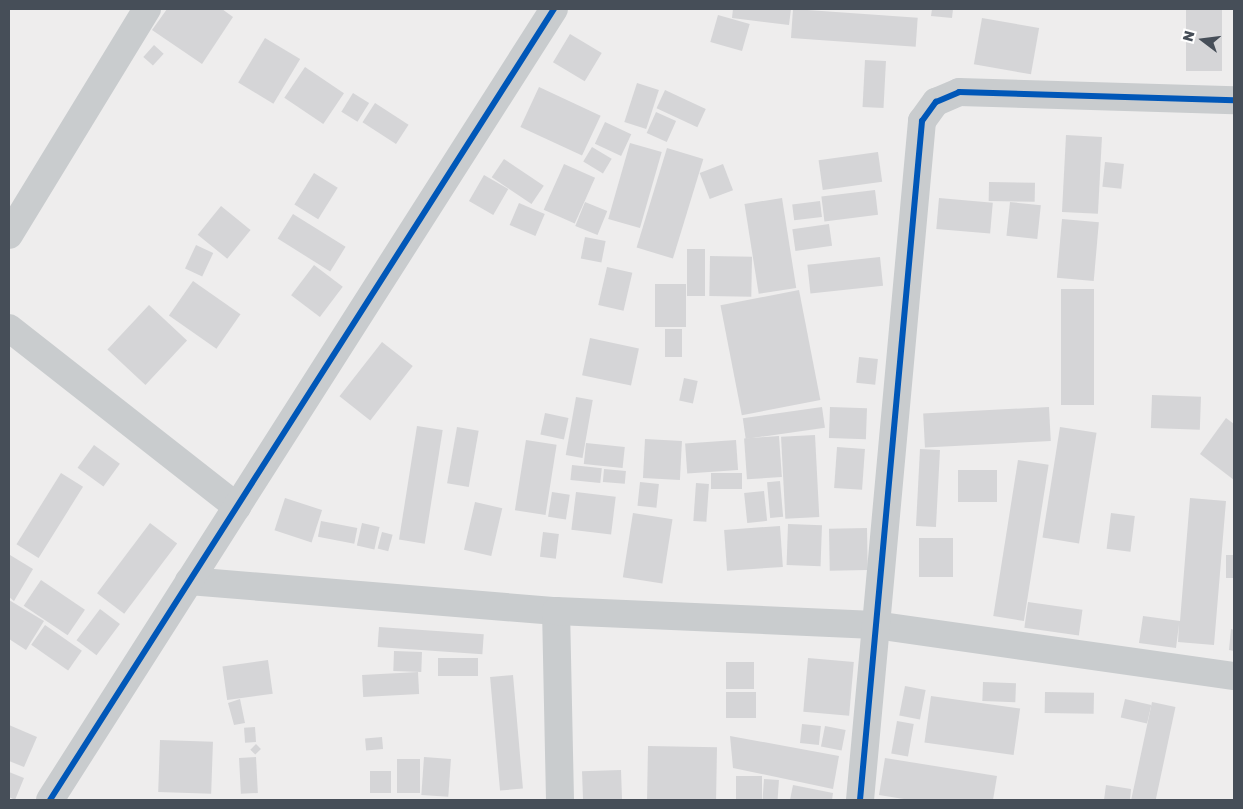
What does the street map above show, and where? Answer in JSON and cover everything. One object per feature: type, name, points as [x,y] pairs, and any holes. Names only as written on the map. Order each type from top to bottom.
[{"type":"street","points":[[9,235],[147,9]]},
{"type":"street","points":[[50,800],[554,9]]},
{"type":"street","points":[[860,800],[922,121],[936,102],[959,92],[1234,100]]},
{"type":"street","points":[[9,328],[237,507]]},
{"type":"street","points":[[189,581],[556,611],[875,625],[1234,676]]},
{"type":"street","points":[[556,611],[560,800]]},
{"type":"building","points":[[167,9],[222,9],[233,17],[202,64],[152,30]]},
{"type":"building","points":[[733,9],[791,9],[789,25],[732,18]]},
{"type":"building","points":[[793,9],[918,18],[916,47],[791,38]]},
{"type":"building","points":[[932,9],[953,9],[952,18],[931,16]]},
{"type":"building","points":[[1186,9],[1222,9],[1222,71],[1186,71]]},
{"type":"building","points":[[718,15],[750,24],[742,51],[710,42]]},
{"type":"building","points":[[982,18],[1039,28],[1031,74],[974,64]]},
{"type":"building","points":[[570,34],[602,53],[585,81],[553,62]]},
{"type":"building","points":[[265,38],[300,59],[273,104],[238,83]]},
{"type":"building","points":[[154,45],[164,54],[153,66],[143,57]]},
{"type":"building","points":[[865,60],[886,61],[884,108],[863,107]]},
{"type":"building","points":[[305,67],[344,93],[323,124],[284,98]]},
{"type":"building","points":[[637,83],[659,90],[646,129],[624,122]]},
{"type":"building","points":[[539,87],[601,116],[582,156],[520,127]]},
{"type":"building","points":[[665,90],[706,109],[697,127],[657,108]]},
{"type":"building","points":[[353,93],[369,103],[357,122],[341,112]]},
{"type":"building","points":[[375,103],[409,125],[396,144],[362,122]]},
{"type":"building","points":[[656,112],[676,121],[667,142],[647,133]]},
{"type":"building","points":[[605,122],[631,134],[621,156],[595,144]]},
{"type":"building","points":[[1066,135],[1102,137],[1098,214],[1062,212]]},
{"type":"building","points":[[630,143],[662,152],[640,228],[608,219]]},
{"type":"building","points":[[592,147],[612,159],[603,173],[583,162]]},
{"type":"building","points":[[667,148],[703,159],[673,259],[637,247]]},
{"type":"building","points":[[878,152],[882,182],[823,190],[819,160]]},
{"type":"building","points":[[504,159],[544,186],[531,204],[492,177]]},
{"type":"building","points":[[1105,162],[1124,164],[1121,189],[1102,187]]},
{"type":"building","points":[[564,164],[595,178],[575,224],[544,210]]},
{"type":"building","points":[[723,164],[733,190],[710,199],[700,173]]},
{"type":"building","points":[[314,173],[338,188],[318,219],[294,204]]},
{"type":"building","points":[[484,175],[508,189],[493,215],[469,201]]},
{"type":"building","points":[[989,182],[1035,183],[1035,202],[989,201]]},
{"type":"building","points":[[875,190],[878,215],[824,221],[821,197]]},
{"type":"building","points":[[782,198],[796,288],[759,294],[744,204]]},
{"type":"building","points":[[939,198],[993,203],[990,234],[936,229]]},
{"type":"building","points":[[820,201],[822,217],[794,220],[792,204]]},
{"type":"building","points":[[585,202],[607,211],[598,235],[575,226]]},
{"type":"building","points":[[1010,202],[1041,205],[1037,239],[1006,236]]},
{"type":"building","points":[[519,203],[545,214],[535,236],[510,225]]},
{"type":"building","points":[[221,206],[251,230],[227,259],[198,235]]},
{"type":"building","points":[[293,214],[346,247],[330,271],[278,239]]},
{"type":"building","points":[[1062,219],[1099,222],[1094,281],[1057,278]]},
{"type":"building","points":[[829,224],[832,246],[795,251],[792,229]]},
{"type":"building","points":[[585,237],[606,241],[601,263],[581,259]]},
{"type":"building","points":[[196,245],[213,253],[202,277],[185,269]]},
{"type":"building","points":[[687,249],[705,249],[705,296],[687,296]]},
{"type":"building","points":[[710,256],[752,257],[751,297],[709,296]]},
{"type":"building","points":[[880,257],[883,286],[810,293],[807,265]]},
{"type":"building","points":[[314,265],[343,287],[320,317],[291,295]]},
{"type":"building","points":[[607,267],[632,273],[624,311],[598,305]]},
{"type":"building","points":[[193,281],[241,314],[216,349],[169,315]]},
{"type":"building","points":[[655,284],[686,284],[686,327],[655,327]]},
{"type":"building","points":[[1061,289],[1094,289],[1094,405],[1061,405]]},
{"type":"building","points":[[799,290],[820,400],[742,415],[720,305]]},
{"type":"building","points":[[149,305],[187,340],[145,385],[107,350]]},
{"type":"building","points":[[665,329],[682,329],[682,357],[665,357]]},
{"type":"building","points":[[590,338],[639,348],[631,386],[582,375]]},
{"type":"building","points":[[382,342],[413,366],[370,420],[340,396]]},
{"type":"building","points":[[859,357],[878,359],[875,385],[856,383]]},
{"type":"building","points":[[684,378],[698,381],[693,403],[679,400]]},
{"type":"building","points":[[1152,395],[1201,397],[1200,430],[1151,428]]},
{"type":"building","points":[[576,397],[593,400],[582,458],[566,455]]},
{"type":"building","points":[[822,407],[825,428],[746,439],[743,418]]},
{"type":"building","points":[[830,407],[867,408],[866,439],[829,438]]},
{"type":"building","points":[[1049,407],[1051,441],[925,448],[923,414]]},
{"type":"building","points":[[545,413],[568,418],[564,440],[540,435]]},
{"type":"building","points":[[1226,418],[1234,424],[1234,480],[1200,454]]},
{"type":"building","points":[[417,426],[443,430],[425,544],[399,540]]},
{"type":"building","points":[[457,427],[479,431],[469,487],[447,483]]},
{"type":"building","points":[[1060,427],[1097,433],[1079,543],[1042,538]]},
{"type":"building","points":[[815,435],[819,517],[785,519],[781,437]]},
{"type":"building","points":[[779,436],[782,477],[747,479],[744,438]]},
{"type":"building","points":[[645,439],[682,441],[680,480],[643,478]]},
{"type":"building","points":[[526,440],[557,445],[546,515],[515,510]]},
{"type":"building","points":[[736,440],[738,470],[687,473],[685,444]]},
{"type":"building","points":[[586,443],[625,447],[623,468],[584,464]]},
{"type":"building","points":[[94,445],[120,464],[103,486],[78,468]]},
{"type":"building","points":[[837,447],[865,449],[862,490],[834,488]]},
{"type":"building","points":[[920,449],[940,450],[936,527],[916,526]]},
{"type":"building","points":[[1018,460],[1049,465],[1024,621],[993,616]]},
{"type":"building","points":[[572,465],[602,468],[600,483],[570,480]]},
{"type":"building","points":[[604,469],[626,471],[625,484],[603,482]]},
{"type":"building","points":[[958,470],[997,470],[997,502],[958,502]]},
{"type":"building","points":[[61,473],[83,487],[39,558],[16,544]]},
{"type":"building","points":[[711,473],[742,473],[742,489],[711,489]]},
{"type":"building","points":[[780,481],[783,517],[770,518],[767,482]]},
{"type":"building","points":[[640,482],[659,484],[656,508],[637,506]]},
{"type":"building","points":[[696,483],[709,484],[706,522],[693,521]]},
{"type":"building","points":[[764,491],[767,521],[747,523],[744,493]]},
{"type":"building","points":[[552,492],[570,495],[566,520],[548,517]]},
{"type":"building","points":[[576,492],[616,497],[611,535],[571,530]]},
{"type":"building","points":[[285,498],[322,510],[312,542],[274,530]]},
{"type":"building","points":[[1190,498],[1226,501],[1214,645],[1178,642],[1179,624],[1176,648],[1139,643],[1143,616],[1180,621]]},
{"type":"building","points":[[475,502],[502,508],[491,556],[464,550]]},
{"type":"building","points":[[633,513],[673,519],[662,583],[623,577]]},
{"type":"building","points":[[1111,513],[1135,516],[1130,552],[1107,549]]},
{"type":"building","points":[[321,521],[357,528],[354,544],[318,537]]},
{"type":"building","points":[[150,523],[177,543],[124,614],[97,593]]},
{"type":"building","points":[[362,523],[380,527],[374,549],[357,545]]},
{"type":"building","points":[[788,524],[822,525],[821,566],[787,565]]},
{"type":"building","points":[[780,526],[783,567],[727,571],[724,530]]},
{"type":"building","points":[[867,528],[868,570],[830,571],[829,529]]},
{"type":"building","points":[[382,532],[393,535],[388,551],[378,548]]},
{"type":"building","points":[[543,532],[559,534],[556,559],[540,557]]},
{"type":"building","points":[[919,538],[953,538],[953,577],[919,577]]},
{"type":"building","points":[[10,555],[33,569],[14,601],[9,597]]},
{"type":"building","points":[[1226,555],[1234,555],[1234,578],[1226,578]]},
{"type":"building","points":[[41,580],[85,610],[68,635],[24,606]]},
{"type":"building","points":[[9,600],[44,621],[26,650],[9,639]]},
{"type":"building","points":[[1028,602],[1082,610],[1079,635],[1024,628]]},
{"type":"building","points":[[100,609],[120,624],[96,655],[77,640]]},
{"type":"building","points":[[45,625],[82,651],[68,670],[31,645]]},
{"type":"building","points":[[379,627],[484,634],[482,654],[378,647]]},
{"type":"building","points":[[1231,629],[1234,630],[1234,651],[1229,650]]},
{"type":"building","points":[[394,651],[422,652],[421,672],[393,671]]},
{"type":"building","points":[[438,658],[478,658],[478,676],[438,676]]},
{"type":"building","points":[[808,658],[854,662],[849,716],[803,712]]},
{"type":"building","points":[[268,660],[273,694],[227,700],[222,666]]},
{"type":"building","points":[[726,662],[754,662],[754,689],[726,689]]},
{"type":"building","points":[[418,672],[419,694],[363,697],[362,675]]},
{"type":"building","points":[[513,675],[523,789],[500,791],[490,677]]},
{"type":"building","points":[[983,682],[1016,683],[1015,702],[982,701]]},
{"type":"building","points":[[905,686],[926,690],[920,719],[899,715]]},
{"type":"building","points":[[726,692],[756,692],[756,718],[726,718]]},
{"type":"building","points":[[1045,692],[1094,693],[1094,714],[1045,713]]},
{"type":"building","points":[[931,696],[1020,709],[1014,755],[924,743]]},
{"type":"building","points":[[240,699],[245,723],[234,725],[228,703]]},
{"type":"building","points":[[1125,699],[1151,705],[1147,724],[1121,718]]},
{"type":"building","points":[[1152,702],[1175,707],[1156,800],[1131,800]]},
{"type":"building","points":[[897,721],[914,724],[908,756],[891,753]]},
{"type":"building","points":[[802,724],[821,726],[819,745],[800,743]]},
{"type":"building","points":[[9,725],[37,737],[24,767],[9,761]]},
{"type":"building","points":[[825,726],[846,730],[842,751],[821,747]]},
{"type":"building","points":[[255,727],[256,742],[245,743],[244,728]]},
{"type":"building","points":[[730,736],[839,756],[833,789],[733,768]]},
{"type":"building","points":[[382,737],[383,749],[366,750],[365,738]]},
{"type":"building","points":[[160,740],[213,742],[211,794],[158,792]]},
{"type":"building","points":[[256,744],[261,749],[255,755],[250,750]]},
{"type":"building","points":[[648,746],[717,747],[716,800],[647,799]]},
{"type":"building","points":[[256,757],[258,793],[241,794],[239,758]]},
{"type":"building","points":[[424,757],[451,759],[448,797],[421,795]]},
{"type":"building","points":[[885,758],[997,776],[993,800],[910,800],[879,795]]},
{"type":"building","points":[[397,759],[420,759],[420,793],[397,793]]},
{"type":"building","points":[[621,770],[622,800],[583,800],[582,771]]},
{"type":"building","points":[[370,771],[391,771],[391,793],[370,793]]},
{"type":"building","points":[[9,772],[24,778],[15,800],[9,797]]},
{"type":"building","points":[[736,776],[762,776],[762,800],[736,800]]},
{"type":"building","points":[[764,779],[779,780],[778,800],[763,800]]},
{"type":"building","points":[[793,785],[833,793],[832,800],[790,800]]},
{"type":"building","points":[[1106,785],[1131,789],[1130,800],[1104,800]]},
{"type":"cycle path","points":[[50,800],[554,9]]},
{"type":"cycle path","points":[[860,800],[922,121],[936,102],[959,92],[1234,100]]}]
